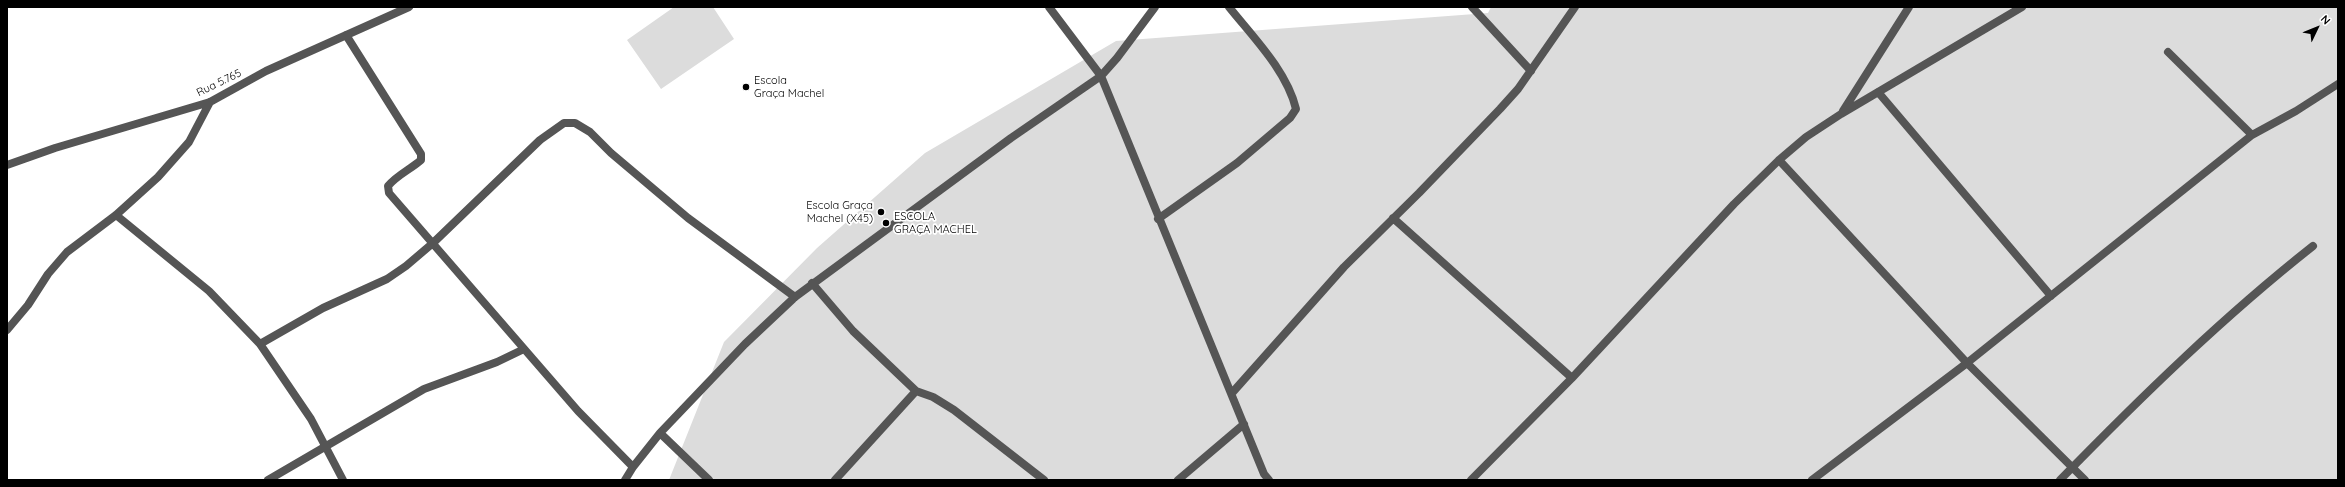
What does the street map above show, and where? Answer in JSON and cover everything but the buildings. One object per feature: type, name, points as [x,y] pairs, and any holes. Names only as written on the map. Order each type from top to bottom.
[{"type":"street","name":"Rua 5.765","points":[[7,165],[55,148],[210,102],[266,71],[346,35],[395,10],[409,7]]},
{"type":"street","points":[[1049,7],[1101,76],[1158,219],[1232,393],[1264,474],[1269,480]]},
{"type":"street","points":[[625,480],[633,467],[660,433],[745,344],[795,297],[998,147],[1101,76],[1117,58],[1155,7]]},
{"type":"street","points":[[1158,219],[1237,163],[1290,118],[1296,109],[1292,94],[1274,66],[1229,7]]},
{"type":"street","points":[[1472,7],[1531,71]]},
{"type":"street","points":[[1232,393],[1344,267],[1500,109],[1531,71],[1576,7]]},
{"type":"street","points":[[1841,114],[1909,7]]},
{"type":"street","points":[[1471,480],[1572,378],[1734,204],[1779,160],[1806,137],[1841,114],[2022,7]]},
{"type":"street","points":[[346,35],[422,154],[421,160],[388,186],[389,193],[578,411],[633,467]]},
{"type":"street","points":[[2168,52],[2252,135]]},
{"type":"street","points":[[1812,480],[1967,363],[2252,135],[2296,111],[2338,84]]},
{"type":"street","points":[[1878,92],[2051,296]]},
{"type":"street","points":[[7,330],[28,306],[48,274],[67,252],[116,215],[158,176],[189,142],[210,102]]},
{"type":"street","points":[[260,344],[323,308],[387,279],[433,243],[540,140],[564,123],[574,123],[590,132],[688,218],[795,297]]},
{"type":"street","points":[[1779,160],[1967,363],[2071,468],[2085,480]]},
{"type":"street","points":[[116,215],[209,292],[260,344],[310,420],[343,480]]},
{"type":"street","points":[[1393,218],[1572,378]]},
{"type":"street","points":[[2060,480],[2202,341],[2260,288],[2313,246]]},
{"type":"street","points":[[812,283],[854,331],[916,391],[934,397],[954,410],[1044,480]]},
{"type":"street","points":[[268,480],[424,389],[497,362],[524,349]]},
{"type":"street","points":[[835,480],[916,391]]},
{"type":"street","points":[[1178,480],[1244,424]]},
{"type":"street","points":[[660,433],[709,480]]},
{"type":"shaded area","points":[[674,7],[713,7],[734,39],[661,89],[627,40]]},
{"type":"shaded area","points":[[1491,7],[2338,7],[2338,480],[669,480],[724,342],[817,248],[925,153],[1116,41],[1488,13]]},
{"type":"place","name":"Escola Graça Machel","points":[[746,87]]},
{"type":"place","name":"Escola Graça Machel (X45)","points":[[881,212]]},
{"type":"place","name":"ESCOLA GRAÇA MACHEL","points":[[886,223]]}]
